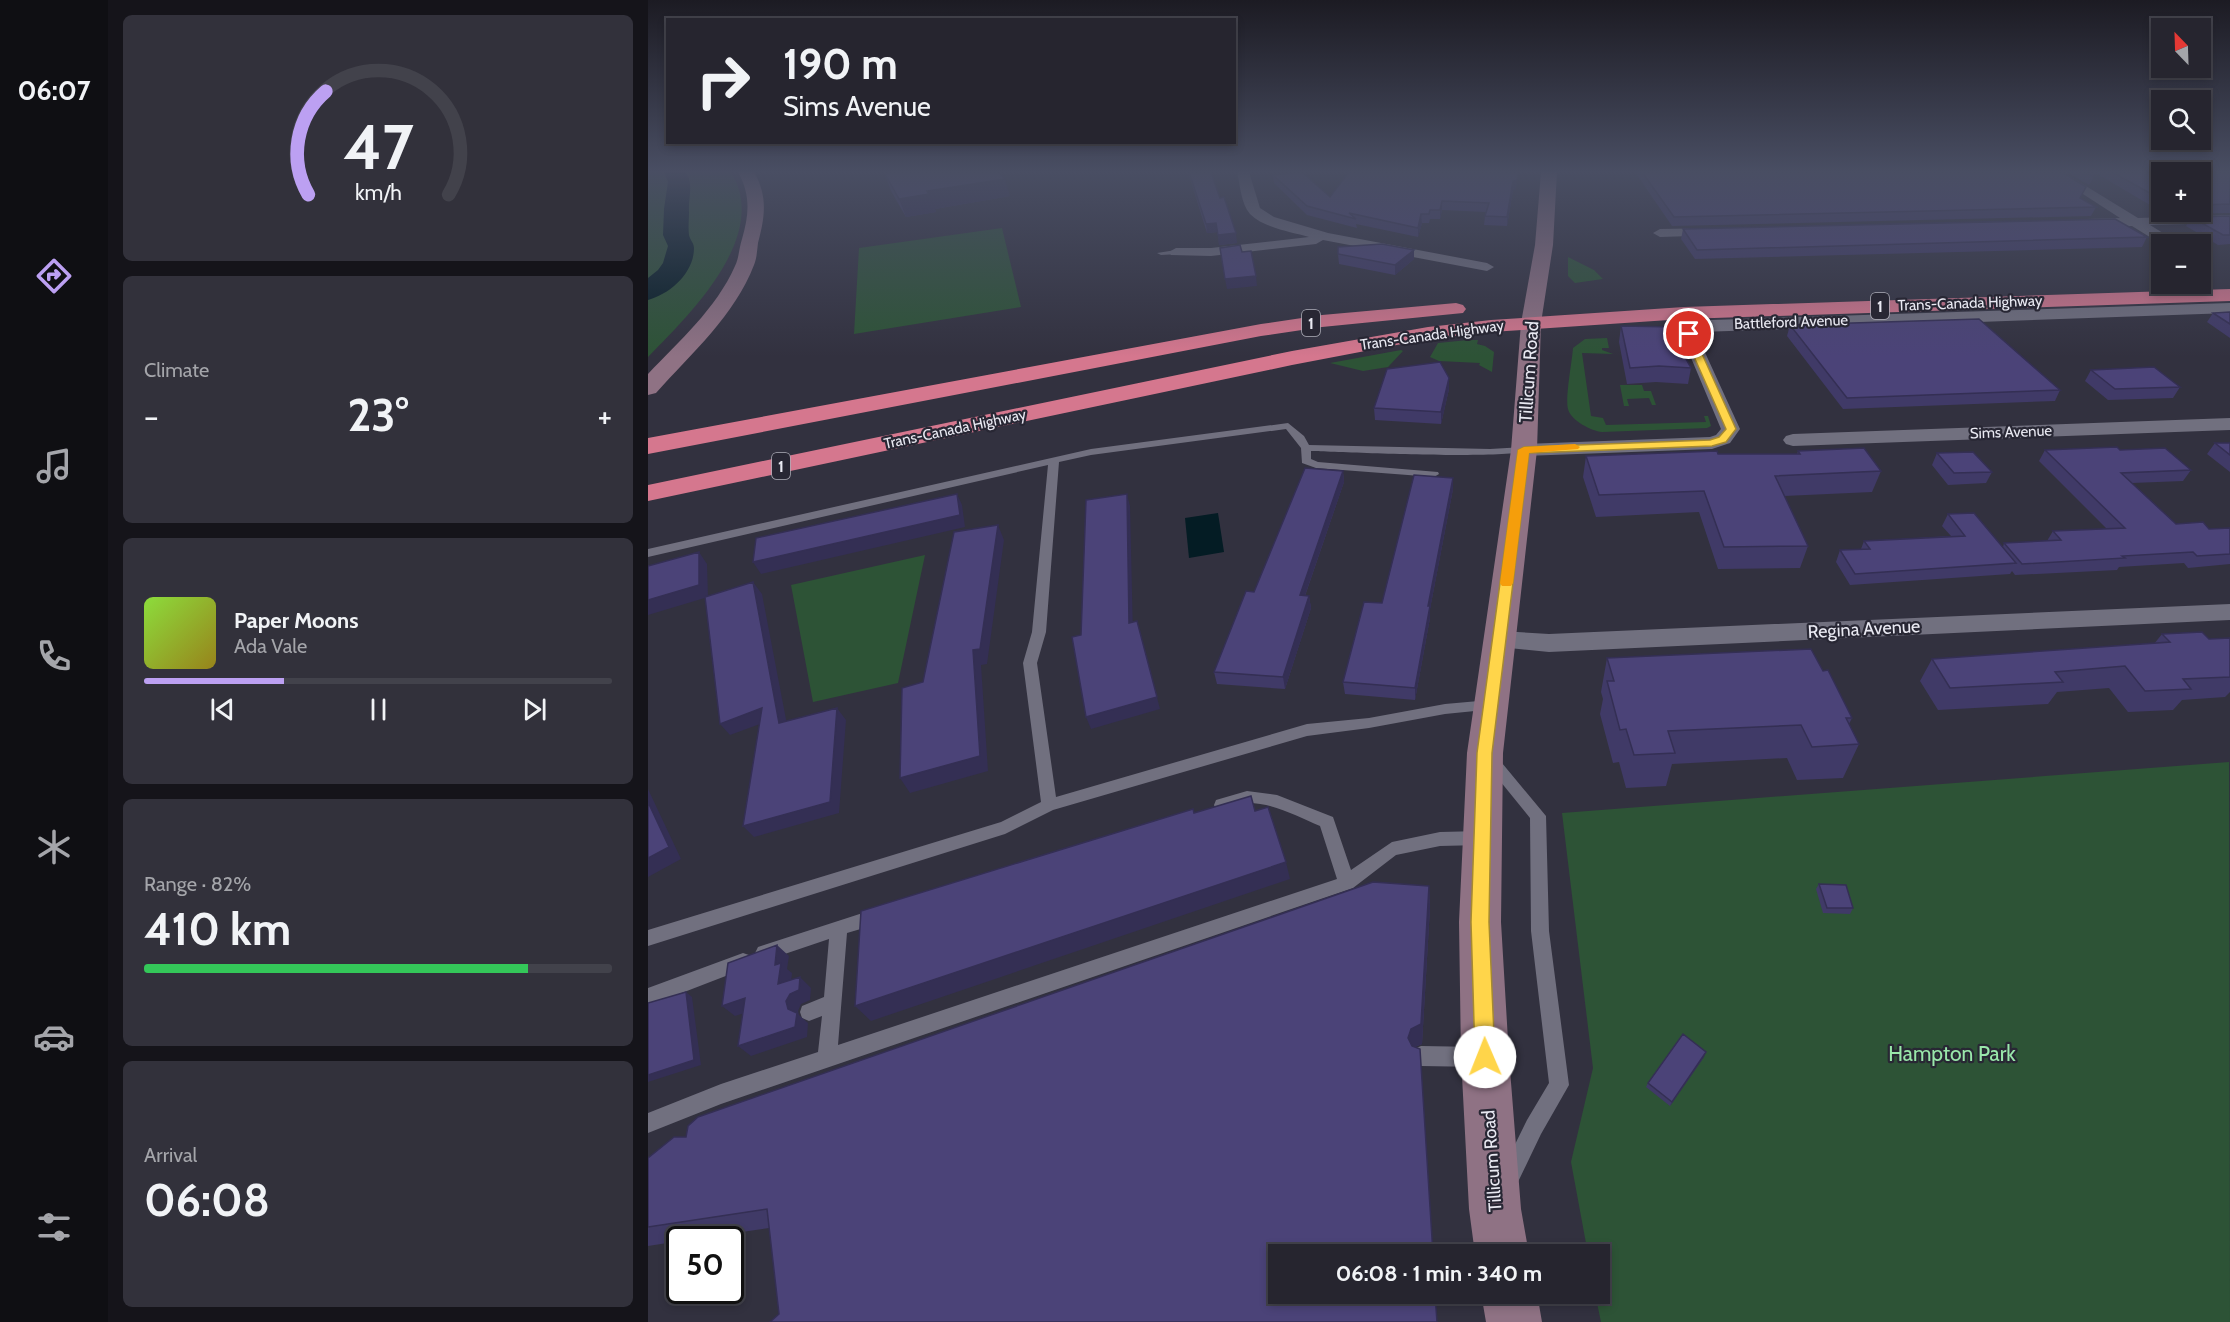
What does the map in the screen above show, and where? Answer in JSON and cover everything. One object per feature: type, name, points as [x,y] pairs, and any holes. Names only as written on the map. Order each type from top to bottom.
[{"type":"highway","points":[[2211,282],[2230,281]]},
{"type":"highway","name":"Trans-Canada Highway","points":[[648,493],[1292,358],[1533,314],[1717,296],[2151,283]]},
{"type":"highway","name":"Trans-Canada Highway","points":[[654,445],[1261,330],[1377,315],[1479,307],[1533,314],[1684,313],[2230,295]]},
{"type":"main road","points":[[648,388],[657,368],[699,332],[727,295],[745,264],[752,234]]},
{"type":"main road","name":"Tillicum Road","points":[[1499,1231],[1485,1057],[1480,922],[1485,753],[1524,450],[1533,314],[1545,234]]},
{"type":"main road","points":[[1511,1304],[1514,1322]]},
{"type":"street","points":[[1312,234],[1487,267]]},
{"type":"street","points":[[1660,234],[1671,234]]},
{"type":"street","points":[[1168,253],[1211,252],[1331,239]]},
{"type":"street","name":"Battleford Avenue","points":[[1524,450],[1712,443],[1723,439],[1731,429],[1689,334],[1695,328],[1711,325],[2230,308]]},
{"type":"street","name":"Sims Avenue","points":[[1793,440],[2230,424]]},
{"type":"street","name":"Regina Avenue","points":[[1499,640],[1539,644],[2230,612]]},
{"type":"lane","points":[[648,553],[1091,452],[1288,426],[1306,448],[1306,461],[1316,465],[1434,474]]},
{"type":"lane","points":[[1306,448],[1490,452],[1524,450]]},
{"type":"lane","points":[[1049,805],[1030,663],[1039,632],[1054,461]]},
{"type":"lane","points":[[648,938],[1005,827],[1049,805],[1307,730],[1369,723],[1445,709],[1490,705]]},
{"type":"lane","points":[[1485,753],[1538,816],[1540,931],[1559,1085],[1534,1127],[1499,1231]]},
{"type":"lane","points":[[1202,811],[1247,797],[1277,801],[1327,822],[1347,883]]},
{"type":"lane","points":[[648,1123],[721,1094],[1347,883],[1392,849],[1440,839],[1483,838]]},
{"type":"lane","points":[[648,997],[768,952],[895,910]]},
{"type":"lane","points":[[827,1059],[839,928]]},
{"type":"lane","points":[[809,1012],[833,1003]]},
{"type":"lane","points":[[1421,1056],[1485,1057]]},
{"type":"green space","points":[[648,234],[737,234],[720,273],[703,297],[648,357]]},
{"type":"green space","points":[[961,234],[1003,234],[1021,307],[854,334],[859,248]]},
{"type":"green space","points":[[1568,257],[1594,270],[1603,279],[1575,283],[1568,276]]},
{"type":"green space","points":[[1607,338],[1609,348],[1602,348],[1602,350],[1613,354],[1582,353],[1591,416],[1603,418],[1606,425],[1706,422],[1704,416],[1708,416],[1711,426],[1602,432],[1593,430],[1573,418],[1567,404],[1573,348],[1585,339]]},
{"type":"green space","points":[[1478,340],[1477,344],[1494,352],[1492,372],[1479,365],[1480,363],[1439,361],[1430,357],[1438,343]]},
{"type":"green space","points":[[1403,351],[1388,367],[1363,371],[1330,363]]},
{"type":"green space","points":[[1620,385],[1642,385],[1644,391],[1651,391],[1656,405],[1652,405],[1649,398],[1627,399],[1629,406],[1624,406]]},
{"type":"green space","points":[[925,555],[898,683],[813,702],[791,585]]},
{"type":"green space","name":"Hampton Park","points":[[2229,762],[2230,1322],[1601,1322],[1597,1304],[1610,1304],[1610,1244],[1586,1244],[1571,1162],[1593,1068],[1562,813]]},
{"type":"water","points":[[1218,513],[1224,552],[1189,558],[1185,518]]},
{"type":"building","points":[[1686,234],[2141,234],[2147,237],[1697,250]]},
{"type":"building","points":[[1382,244],[1414,250],[1395,265],[1338,254],[1338,247]]},
{"type":"building","points":[[1240,245],[1242,252],[1251,251],[1256,276],[1225,279],[1220,248]]},
{"type":"building","points":[[2230,312],[2230,324],[2213,313]]},
{"type":"building","points":[[1979,319],[2060,390],[1847,398],[1790,325]]},
{"type":"building","points":[[1621,326],[1675,327],[1681,350],[1691,368],[1659,366],[1630,368]]},
{"type":"building","points":[[1440,362],[1449,378],[1441,412],[1374,408],[1387,369]]},
{"type":"building","points":[[2154,367],[2180,387],[2115,389],[2091,370]]},
{"type":"building","points":[[2215,443],[2230,443],[2230,455]]},
{"type":"building","points":[[2117,447],[2120,450],[2165,448],[2191,470],[2121,473],[2176,524],[2203,522],[2209,529],[2230,528],[2230,554],[2197,556],[2193,552],[2022,564],[2004,543],[2061,540],[2053,531],[2125,528],[2045,450]]},
{"type":"building","points":[[1864,448],[1881,471],[1775,476],[1808,546],[1724,547],[1704,491],[1599,495],[1586,456],[1717,451],[1718,454],[1800,454],[1798,451]]},
{"type":"building","points":[[1973,452],[1992,472],[1954,473],[1937,453]]},
{"type":"building","points":[[1305,468],[1343,471],[1300,595],[1309,596],[1283,677],[1214,672],[1246,591],[1254,592]]},
{"type":"building","points":[[1414,475],[1453,478],[1428,606],[1430,606],[1415,688],[1343,682],[1364,602],[1382,603]]},
{"type":"building","points":[[957,494],[960,515],[753,562],[756,538]]},
{"type":"building","points":[[1127,494],[1129,623],[1137,621],[1157,697],[1086,717],[1072,637],[1081,635],[1086,500]]},
{"type":"building","points":[[1974,513],[2016,563],[1855,574],[1840,550],[1870,549],[1864,541],[1965,536],[1948,514]]},
{"type":"building","points":[[998,525],[980,649],[973,650],[980,756],[900,778],[902,688],[923,682],[954,532]]},
{"type":"building","points":[[699,552],[699,585],[648,600],[648,566]]},
{"type":"building","points":[[753,582],[779,723],[837,708],[830,802],[743,826],[762,708],[720,724],[705,597]]},
{"type":"building","points":[[2202,632],[2209,639],[2230,638],[2230,677],[2183,679],[2191,689],[2145,691],[2125,666],[2055,672],[2063,682],[1950,688],[1932,659],[2170,642],[2162,634]]},
{"type":"building","points":[[1811,649],[1823,671],[1828,670],[1852,718],[1846,718],[1859,744],[1812,747],[1801,725],[1668,731],[1675,753],[1634,755],[1626,729],[1620,730],[1607,681],[1614,681],[1607,658]]},
{"type":"building","points":[[1251,796],[1255,811],[1268,807],[1286,862],[855,1006],[861,911],[1193,809],[1194,813]]},
{"type":"building","points":[[648,802],[669,847],[648,858]]},
{"type":"building","points":[[1373,882],[1429,886],[1421,1024],[1411,1029],[1408,1038],[1412,1046],[1420,1049],[1432,1244],[1268,1244],[1268,1304],[1436,1304],[1437,1322],[770,1322],[779,1314],[767,1209],[648,1227],[648,1158],[674,1137],[686,1137],[688,1126],[698,1117]]},
{"type":"building","points":[[1819,884],[1846,885],[1853,908],[1827,908]]},
{"type":"building","points":[[777,945],[775,965],[781,963],[778,984],[800,977],[799,990],[790,994],[786,1001],[788,1009],[797,1013],[795,1027],[738,1046],[745,998],[722,1006],[728,963]]},
{"type":"building","points":[[686,992],[694,1060],[648,1075],[648,1003]]},
{"type":"building","points":[[1683,1034],[1706,1052],[1672,1102],[1648,1083]]},
{"type":"waterway","points":[[648,291],[669,276],[677,263],[681,246],[676,234]]},
{"type":"slow traffic","points":[[1506,583],[1524,450],[1575,447]]},
{"type":"route","points":[[1485,1057],[1480,922],[1485,753],[1524,450],[1712,443],[1723,439],[1731,429],[1689,334]]}]
